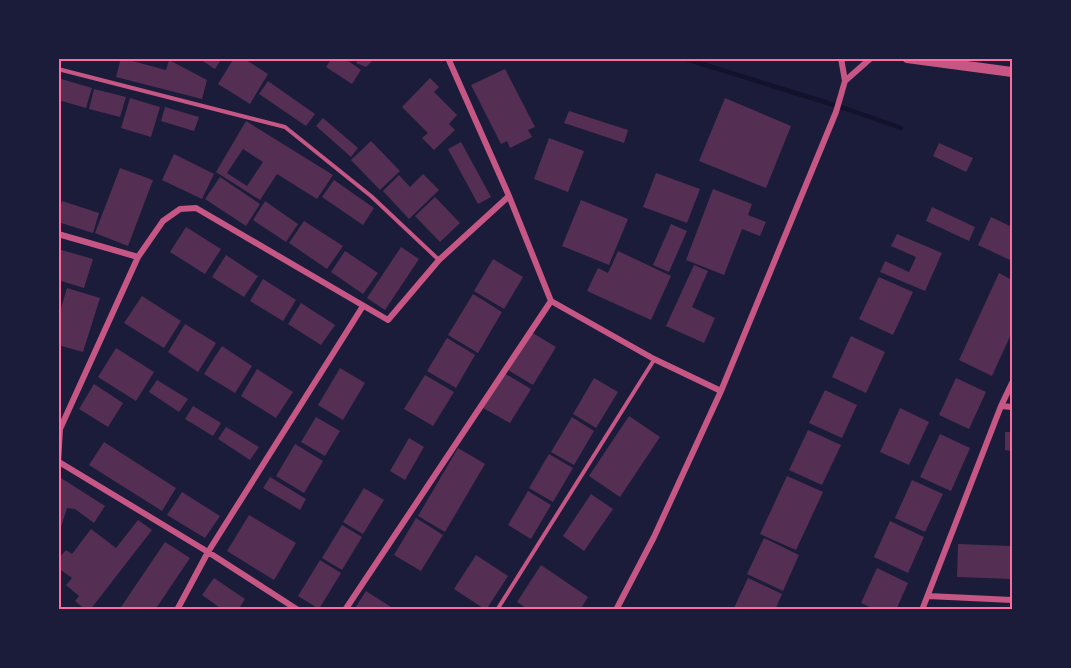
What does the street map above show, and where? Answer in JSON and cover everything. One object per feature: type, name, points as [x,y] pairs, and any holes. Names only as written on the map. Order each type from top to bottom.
[{"type":"street","points":[[448,58],[509,196],[550,301],[654,359],[721,391]]},
{"type":"street","points":[[616,609],[654,537],[721,391],[836,112],[845,81],[842,58]]},
{"type":"street","points":[[845,81],[871,58]]},
{"type":"street","points":[[907,58],[1012,72]]},
{"type":"street","points":[[298,609],[59,463],[59,429],[138,257],[163,221],[180,209],[196,208],[388,320],[440,260],[509,196]]},
{"type":"street","points":[[58,234],[138,257]]},
{"type":"street","points":[[345,609],[550,301]]},
{"type":"street","points":[[177,609],[208,552],[363,306]]},
{"type":"street","points":[[922,609],[1012,383]]},
{"type":"street","points":[[1001,406],[1012,407]]},
{"type":"street","points":[[928,596],[1012,600]]},
{"type":"lane","points":[[58,69],[285,127],[371,196],[440,260]]},
{"type":"lane","points":[[497,609],[654,359]]},
{"type":"building","points":[[121,58],[166,70],[169,60],[207,80],[202,99],[116,77]]},
{"type":"building","points":[[198,58],[222,58],[215,69]]},
{"type":"building","points":[[234,58],[243,58],[268,74],[250,104],[218,84]]},
{"type":"building","points":[[332,58],[344,58],[361,70],[352,84],[326,67]]},
{"type":"building","points":[[359,58],[375,58],[366,67],[356,63]]},
{"type":"building","points":[[505,69],[535,127],[528,130],[532,137],[510,148],[507,141],[501,144],[471,85]]},
{"type":"building","points":[[58,78],[92,88],[86,108],[58,100]]},
{"type":"building","points":[[430,78],[439,87],[434,92],[457,115],[449,124],[455,130],[434,150],[422,138],[428,133],[402,107]]},
{"type":"building","points":[[268,81],[315,114],[306,126],[259,94]]},
{"type":"building","points":[[94,89],[126,97],[120,117],[89,109]]},
{"type":"building","points":[[130,98],[160,107],[151,137],[121,128]]},
{"type":"building","points":[[725,98],[791,126],[766,188],[699,161]]},
{"type":"building","points":[[165,107],[199,117],[194,131],[161,121]]},
{"type":"building","points":[[569,111],[628,130],[624,143],[564,123]]},
{"type":"building","points":[[323,118],[358,148],[351,157],[316,126]]},
{"type":"building","points":[[246,121],[333,175],[317,199],[277,174],[260,200],[216,172]],"holes":[[[243,149],[263,162],[247,186],[227,173]]]},
{"type":"building","points":[[549,138],[584,151],[568,192],[534,179]]},
{"type":"building","points":[[371,141],[400,171],[380,190],[351,160]]},
{"type":"building","points":[[461,142],[491,197],[478,204],[448,149]]},
{"type":"building","points":[[939,143],[973,158],[966,172],[933,156]]},
{"type":"building","points":[[174,154],[214,174],[202,199],[162,180]]},
{"type":"building","points":[[120,168],[153,180],[128,246],[95,233]]},
{"type":"building","points":[[656,173],[700,189],[687,223],[643,207]]},
{"type":"building","points":[[423,174],[439,190],[409,219],[383,191],[399,175],[410,187]]},
{"type":"building","points":[[220,177],[260,204],[246,226],[205,199]]},
{"type":"building","points":[[334,180],[374,208],[363,225],[322,197]]},
{"type":"building","points":[[713,189],[752,204],[748,215],[766,222],[760,236],[742,229],[724,275],[686,260]]},
{"type":"building","points":[[435,197],[460,223],[440,242],[415,216]]},
{"type":"building","points":[[581,200],[628,219],[609,265],[562,246]]},
{"type":"building","points":[[62,201],[99,213],[93,233],[58,222]]},
{"type":"building","points":[[265,201],[298,224],[286,242],[253,220]]},
{"type":"building","points":[[932,207],[975,227],[969,241],[926,221]]},
{"type":"building","points":[[991,217],[1012,227],[1012,261],[978,245]]},
{"type":"building","points":[[304,221],[343,246],[327,269],[289,243]]},
{"type":"building","points":[[671,224],[687,231],[669,272],[653,265]]},
{"type":"building","points":[[186,227],[221,249],[205,274],[170,252]]},
{"type":"building","points":[[897,234],[942,253],[925,291],[880,272],[885,261],[909,272],[916,257],[891,246]]},
{"type":"building","points":[[401,247],[419,259],[385,310],[367,298]]},
{"type":"building","points":[[58,249],[93,259],[84,288],[58,280]]},
{"type":"building","points":[[345,251],[378,273],[363,294],[331,272]]},
{"type":"building","points":[[618,251],[671,276],[651,320],[587,291],[598,268],[608,273]]},
{"type":"building","points":[[226,255],[258,276],[244,297],[212,277]]},
{"type":"building","points":[[493,259],[523,277],[504,309],[474,291]]},
{"type":"building","points":[[694,265],[708,271],[692,307],[715,318],[704,343],[666,326]]},
{"type":"building","points":[[999,273],[1012,280],[1012,332],[992,376],[959,360]]},
{"type":"building","points":[[879,277],[913,292],[893,335],[859,319]]},
{"type":"building","points":[[263,279],[296,300],[283,321],[250,301]]},
{"type":"building","points":[[67,288],[100,298],[83,352],[58,345],[58,318]]},
{"type":"building","points":[[473,294],[502,312],[478,353],[448,335]]},
{"type":"building","points":[[142,296],[181,321],[164,348],[124,323]]},
{"type":"building","points":[[301,303],[335,325],[321,345],[288,324]]},
{"type":"building","points":[[185,324],[216,343],[198,372],[168,352]]},
{"type":"building","points":[[531,332],[556,347],[533,385],[508,370]]},
{"type":"building","points":[[851,336],[885,352],[866,393],[832,377]]},
{"type":"building","points":[[447,338],[475,355],[456,388],[427,371]]},
{"type":"building","points":[[222,346],[252,366],[235,393],[204,374]]},
{"type":"building","points":[[116,348],[154,372],[136,401],[98,377]]},
{"type":"building","points":[[340,368],[365,383],[343,420],[318,405]]},
{"type":"building","points":[[257,369],[293,392],[276,418],[241,396]]},
{"type":"building","points":[[504,373],[531,389],[510,423],[483,408]]},
{"type":"building","points":[[425,375],[454,392],[433,426],[404,409]]},
{"type":"building","points":[[594,378],[618,392],[596,428],[573,414]]},
{"type":"building","points":[[956,378],[986,392],[969,429],[939,415]]},
{"type":"building","points":[[157,380],[188,399],[179,412],[149,392]]},
{"type":"building","points":[[94,384],[123,403],[108,427],[79,409]]},
{"type":"building","points":[[825,390],[857,405],[842,438],[809,423]]},
{"type":"building","points":[[193,406],[221,423],[213,436],[185,419]]},
{"type":"building","points":[[900,408],[929,422],[909,465],[880,452]]},
{"type":"building","points":[[629,416],[660,437],[620,497],[589,476]]},
{"type":"building","points":[[316,417],[340,431],[325,456],[301,442]]},
{"type":"building","points":[[572,417],[594,431],[574,465],[551,452]]},
{"type":"building","points":[[226,427],[259,447],[250,460],[218,439]]},
{"type":"building","points":[[808,430],[841,445],[822,485],[789,470]]},
{"type":"building","points":[[1005,432],[1012,432],[1012,451],[1005,450]]},
{"type":"building","points":[[940,434],[970,448],[951,491],[920,477]]},
{"type":"building","points":[[409,438],[424,447],[405,480],[390,471]]},
{"type":"building","points":[[104,442],[176,488],[162,511],[89,465]]},
{"type":"building","points":[[295,444],[323,461],[304,493],[276,476]]},
{"type":"building","points":[[458,448],[485,464],[445,532],[418,516]]},
{"type":"building","points":[[549,454],[573,468],[553,502],[529,488]]},
{"type":"building","points":[[787,476],[823,492],[796,550],[760,534]]},
{"type":"building","points":[[270,477],[306,499],[300,510],[263,488]]},
{"type":"building","points":[[61,478],[105,506],[94,523],[75,509],[67,508],[60,530],[58,529],[58,486]]},
{"type":"building","points":[[912,480],[943,494],[925,532],[895,518]]},
{"type":"building","points":[[364,488],[384,500],[363,534],[343,522]]},
{"type":"building","points":[[528,491],[551,505],[531,539],[508,525]]},
{"type":"building","points":[[182,492],[220,516],[205,538],[167,515]]},
{"type":"building","points":[[591,494],[613,509],[584,551],[563,536]]},
{"type":"building","points":[[249,515],[296,543],[274,580],[227,551]]},
{"type":"building","points":[[416,518],[443,535],[421,571],[394,555]]},
{"type":"building","points":[[138,520],[152,530],[90,610],[86,610],[75,601],[79,596],[66,585],[72,578],[58,568],[58,559],[66,550],[72,554],[91,529],[116,548]]},
{"type":"building","points":[[890,521],[924,537],[908,573],[874,557]]},
{"type":"building","points":[[342,525],[362,537],[342,570],[322,558]]},
{"type":"building","points":[[764,538],[799,555],[783,591],[747,574]]},
{"type":"building","points":[[165,542],[190,558],[155,610],[119,610]]},
{"type":"building","points":[[958,544],[1012,546],[1012,579],[957,577]]},
{"type":"building","points":[[476,555],[508,576],[486,610],[454,589]]},
{"type":"building","points":[[320,560],[341,573],[319,609],[298,596]]},
{"type":"building","points":[[541,565],[588,597],[580,610],[529,610],[517,602]]},
{"type":"building","points":[[877,568],[908,583],[896,610],[876,610],[861,603]]},
{"type":"building","points":[[214,578],[245,599],[238,610],[223,610],[202,595]]},
{"type":"building","points":[[748,578],[782,594],[775,610],[733,610]]},
{"type":"building","points":[[366,591],[391,607],[390,610],[354,610]]},
{"type":"waterway","points":[[683,58],[901,128]]}]
